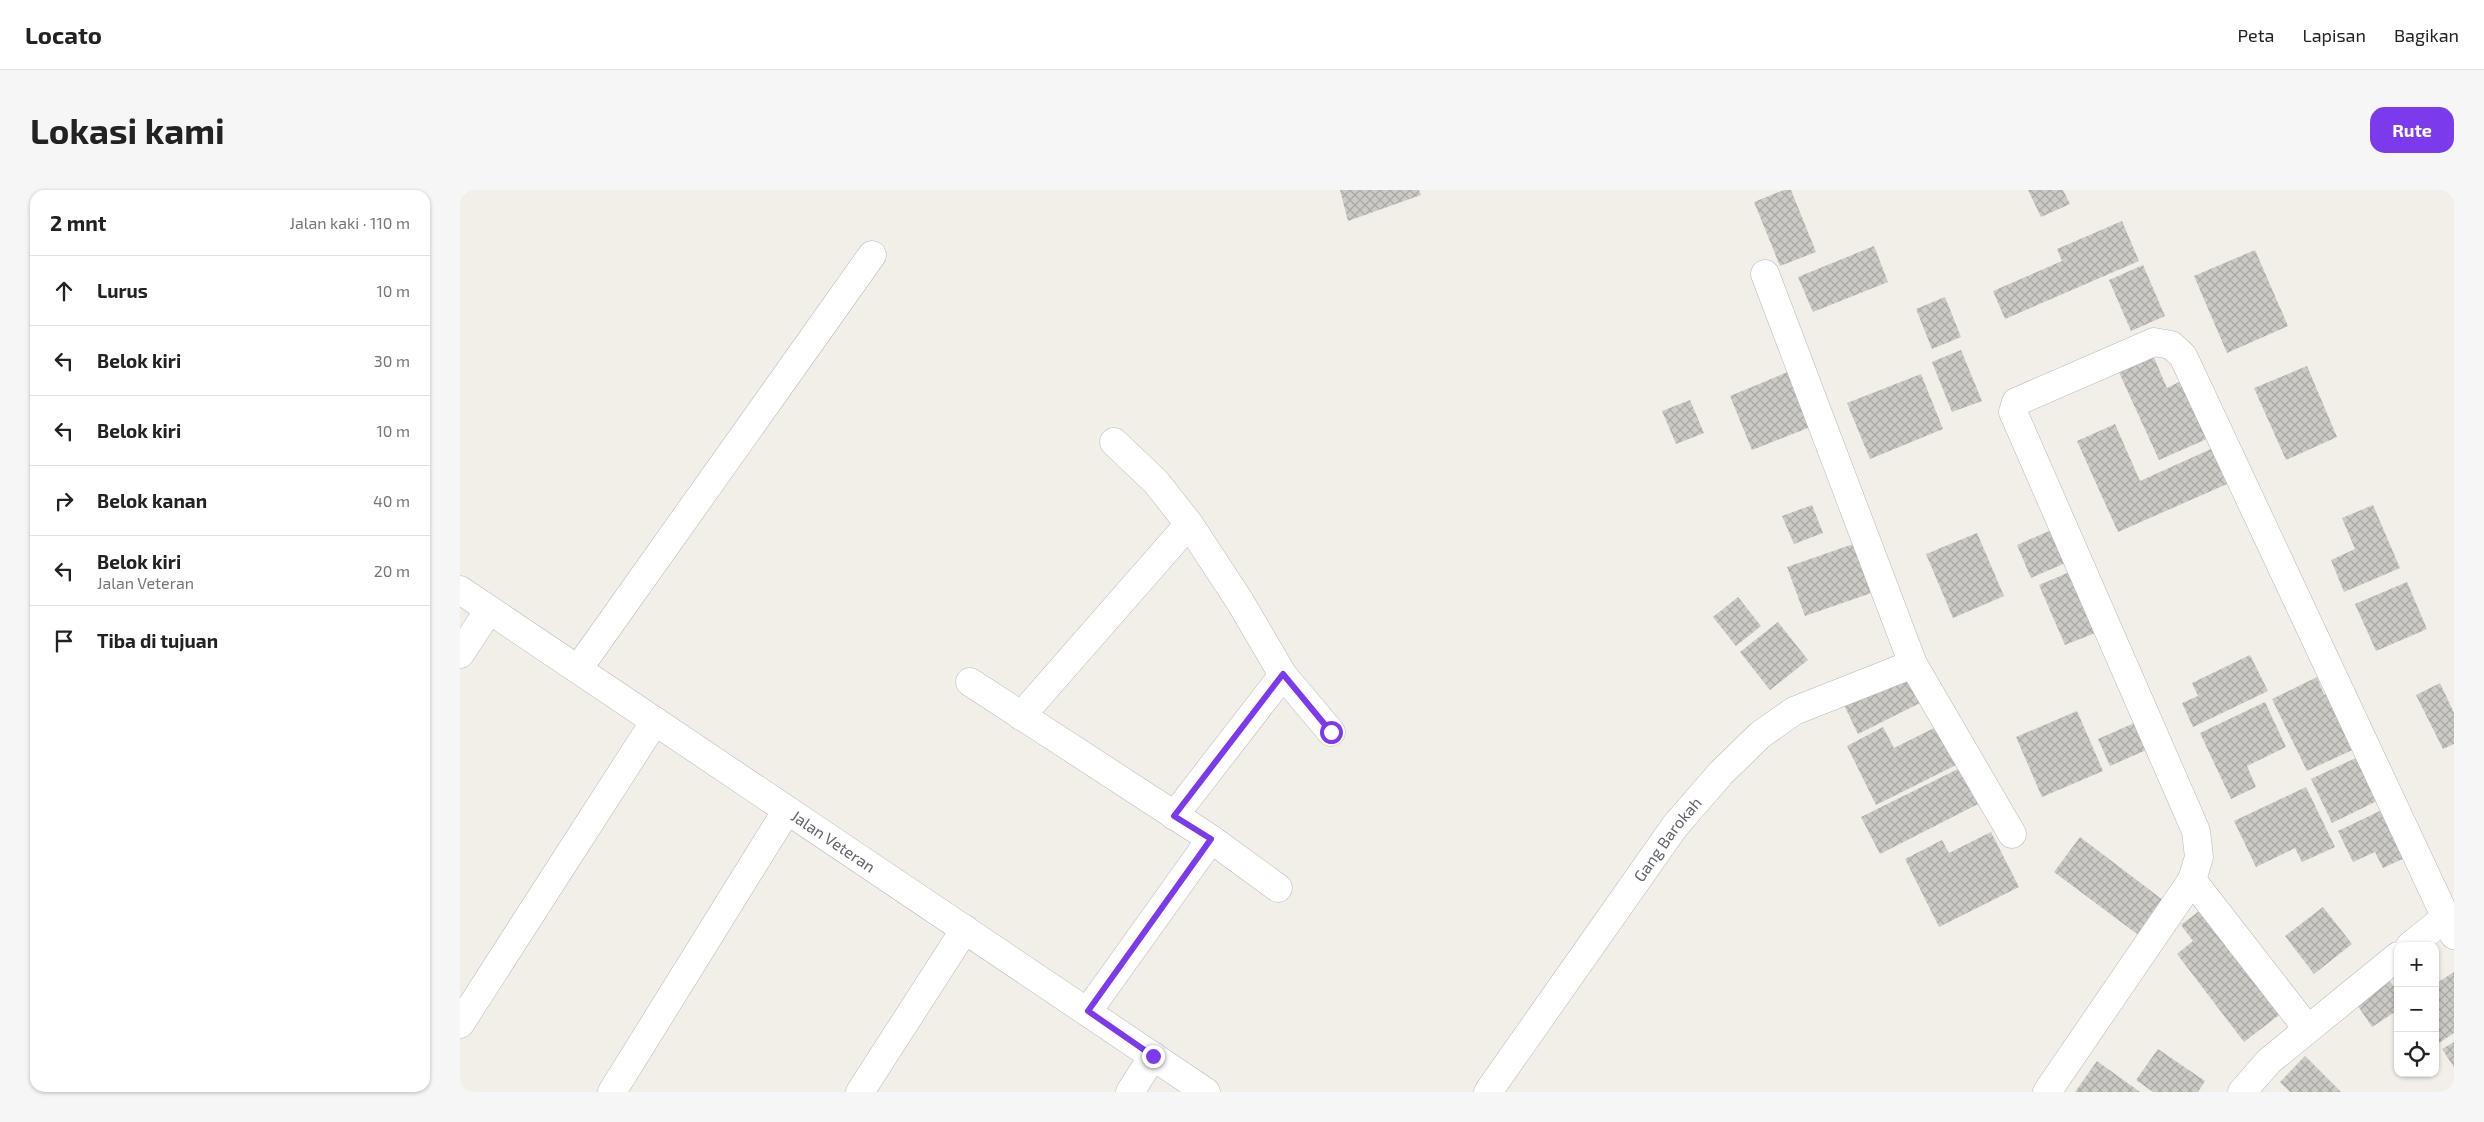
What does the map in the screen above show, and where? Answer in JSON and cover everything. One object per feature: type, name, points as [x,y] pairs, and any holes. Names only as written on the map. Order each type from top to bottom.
[{"type":"street","points":[[578,669],[872,255]]},
{"type":"street","points":[[1765,274],[1913,664],[2012,834]]},
{"type":"street","points":[[2047,1092],[2192,880],[2199,857],[2196,831],[2013,412],[2016,402],[2154,342],[2171,346],[2183,356],[2449,926],[2418,942]]},
{"type":"street","points":[[1114,442],[1156,482],[1189,524],[1239,600],[1283,674],[1331,732]]},
{"type":"street","points":[[1021,716],[1189,524]]},
{"type":"street","name":"Jalan Veteran","points":[[460,590],[965,928],[1206,1092]]},
{"type":"street","points":[[460,654],[489,610]]},
{"type":"street","name":"Gang Barokah","points":[[1488,1092],[1675,826],[1721,773],[1760,735],[1794,711],[1913,664]]},
{"type":"street","points":[[1174,816],[1283,674]]},
{"type":"street","points":[[970,682],[1211,839],[1278,888]]},
{"type":"street","points":[[460,1024],[655,721]]},
{"type":"street","points":[[612,1092],[787,810]]},
{"type":"street","points":[[1088,1011],[1211,839]]},
{"type":"street","points":[[2192,880],[2307,1028]]},
{"type":"street","points":[[860,1092],[965,928]]},
{"type":"street","points":[[2242,1092],[2269,1061],[2307,1028],[2394,959]]},
{"type":"street","points":[[1130,1092],[1153,1056]]},
{"type":"building","points":[[1340,190],[1419,190],[1421,195],[1348,221]]},
{"type":"building","points":[[1784,190],[1791,190],[1816,252],[1780,266],[1754,202]]},
{"type":"building","points":[[2028,190],[2063,190],[2070,204],[2041,217]]},
{"type":"building","points":[[2122,221],[2139,261],[2005,319],[1993,291],[2062,261],[2057,249]]},
{"type":"building","points":[[1874,246],[1888,282],[1813,312],[1798,277]]},
{"type":"building","points":[[2255,250],[2288,326],[2227,353],[2194,276]]},
{"type":"building","points":[[2143,265],[2165,316],[2131,331],[2109,280]]},
{"type":"building","points":[[1945,297],[1961,337],[1932,349],[1916,309]]},
{"type":"building","points":[[1961,350],[1982,401],[1952,412],[1932,362]]},
{"type":"building","points":[[2152,353],[2167,388],[2183,380],[2209,438],[2159,460],[2117,368]]},
{"type":"building","points":[[2307,366],[2337,437],[2286,460],[2254,388]]},
{"type":"building","points":[[1790,371],[1813,426],[1752,450],[1730,396]]},
{"type":"building","points":[[1921,374],[1943,429],[1870,459],[1847,403]]},
{"type":"building","points":[[1690,400],[1704,433],[1676,444],[1662,411]]},
{"type":"building","points":[[2115,424],[2140,481],[2211,449],[2227,484],[2118,532],[2077,441]]},
{"type":"building","points":[[1812,505],[1823,533],[1794,544],[1782,516]]},
{"type":"building","points":[[2373,505],[2400,568],[2344,592],[2331,560],[2355,549],[2342,518]]},
{"type":"building","points":[[2056,528],[2070,561],[2031,578],[2017,545]]},
{"type":"building","points":[[1977,533],[2004,596],[1953,618],[1926,554]]},
{"type":"building","points":[[1862,541],[1880,590],[1805,616],[1787,567]]},
{"type":"building","points":[[2079,568],[2105,629],[2065,645],[2039,585]]},
{"type":"building","points":[[2407,582],[2427,629],[2376,651],[2355,604]]},
{"type":"building","points":[[1738,597],[1761,626],[1736,646],[1713,617]]},
{"type":"building","points":[[1778,622],[1808,660],[1770,690],[1740,652]]},
{"type":"building","points":[[2250,655],[2268,691],[2193,727],[2182,703],[2198,696],[2192,683]]},
{"type":"building","points":[[1909,670],[1924,701],[1858,734],[1843,703]]},
{"type":"building","points":[[2317,677],[2324,695],[2334,690],[2361,746],[2307,771],[2272,699]]},
{"type":"building","points":[[2440,683],[2454,713],[2454,744],[2443,749],[2416,695]]},
{"type":"building","points":[[2265,702],[2286,747],[2247,766],[2256,787],[2231,799],[2200,733]]},
{"type":"building","points":[[2077,711],[2103,771],[2042,797],[2016,737]]},
{"type":"building","points":[[2141,720],[2153,747],[2110,766],[2098,739]]},
{"type":"building","points":[[1883,727],[1894,748],[1936,727],[1956,765],[1876,805],[1847,746]]},
{"type":"building","points":[[2360,756],[2381,799],[2332,823],[2311,779]]},
{"type":"building","points":[[1960,768],[1978,804],[1880,854],[1861,817]]},
{"type":"building","points":[[2306,787],[2335,847],[2302,862],[2295,848],[2256,867],[2234,821]]},
{"type":"building","points":[[2388,807],[2411,855],[2383,868],[2375,852],[2353,862],[2338,831]]},
{"type":"building","points":[[1991,832],[2019,887],[1939,927],[1905,859],[1942,840],[1949,853]]},
{"type":"building","points":[[2080,837],[2163,900],[2137,934],[2054,872]]},
{"type":"building","points":[[2323,907],[2352,944],[2314,974],[2285,936]]},
{"type":"building","points":[[2203,908],[2283,1012],[2244,1042],[2177,954],[2193,941],[2181,925]]},
{"type":"building","points":[[2454,972],[2454,1033],[2439,1043],[2440,1012],[2439,981]]},
{"type":"building","points":[[2386,975],[2394,987],[2394,1013],[2372,1027],[2352,997]]},
{"type":"building","points":[[2454,1042],[2454,1067],[2442,1049]]},
{"type":"building","points":[[2158,1049],[2205,1081],[2198,1092],[2153,1092],[2136,1080]]},
{"type":"building","points":[[2305,1056],[2341,1092],[2290,1092],[2280,1082]]},
{"type":"building","points":[[2097,1061],[2140,1092],[2075,1092]]},
{"type":"route","points":[[1153,1056],[1088,1011],[1211,839],[1174,816],[1283,674],[1331,732]]}]
